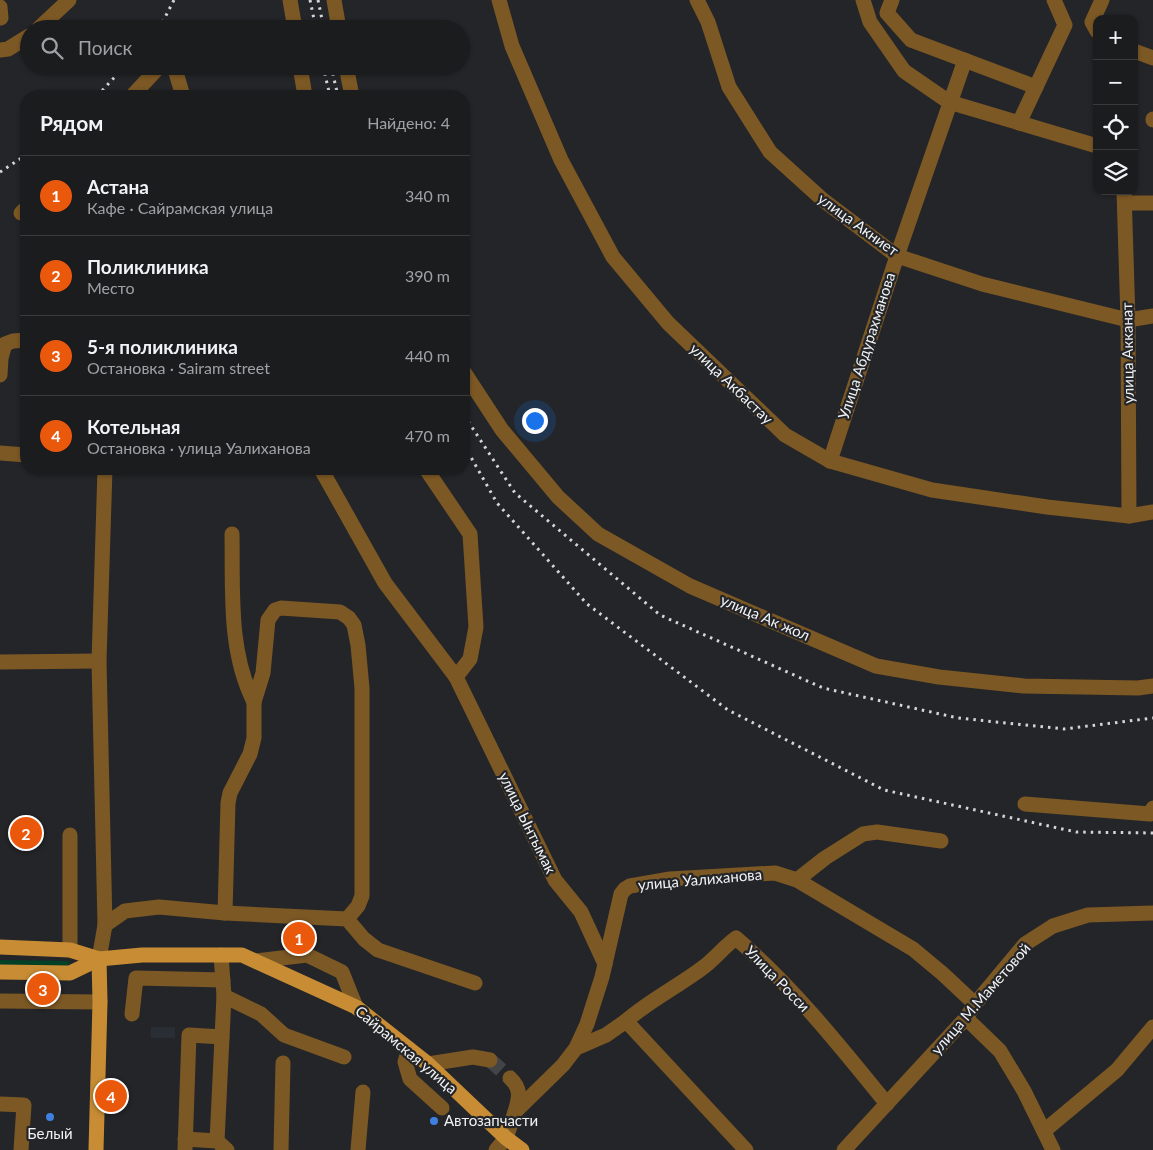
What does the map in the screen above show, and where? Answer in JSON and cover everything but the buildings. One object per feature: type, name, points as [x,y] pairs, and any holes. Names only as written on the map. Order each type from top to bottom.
[{"type":"main road","points":[[0,947],[70,950],[99,959]]},
{"type":"main road","name":"Сайрамская улица","points":[[99,959],[142,955],[242,955],[256,961],[356,1007],[428,1064],[506,1138],[522,1150]]},
{"type":"main road","points":[[0,972],[70,974],[99,959]]},
{"type":"main road","points":[[96,1150],[100,1002],[99,959]]},
{"type":"street","points":[[48,20],[69,0]]},
{"type":"street","points":[[290,0],[293,20]]},
{"type":"street","points":[[334,0],[337,20]]},
{"type":"street","name":"улица Акбастау","points":[[499,0],[512,46],[561,160],[613,257],[668,323],[785,436],[830,461],[932,490],[1047,507],[1129,516],[1153,512]]},
{"type":"street","name":"улица Акниет","points":[[697,0],[708,22],[729,87],[770,152],[823,200],[897,256],[982,284],[1128,320],[1153,316]]},
{"type":"street","points":[[863,0],[870,22],[904,71],[949,102],[1093,145]]},
{"type":"street","points":[[892,0],[887,13],[912,40],[1036,87]]},
{"type":"street","points":[[1019,123],[1065,25],[1054,0]]},
{"type":"street","points":[[1095,15],[1102,0]]},
{"type":"street","points":[[0,50],[8,49],[20,42]]},
{"type":"street","points":[[1138,52],[1153,57]]},
{"type":"street","name":"Улица Абдурахманова","points":[[830,461],[897,256],[965,60]]},
{"type":"street","points":[[138,90],[152,75]]},
{"type":"street","points":[[177,75],[181,90]]},
{"type":"street","points":[[302,75],[304,90]]},
{"type":"street","points":[[348,75],[351,90]]},
{"type":"street","points":[[1124,197],[1153,203]]},
{"type":"street","name":"улица Акканат","points":[[1124,197],[1128,320],[1129,516]]},
{"type":"street","points":[[0,374],[1,358],[5,344],[20,340]]},
{"type":"street","name":"улица Ак жол","points":[[470,381],[502,430],[558,497],[598,534],[690,586],[876,666],[939,677],[1024,686],[1138,688],[1153,686]]},
{"type":"street","points":[[0,452],[20,454]]},
{"type":"street","points":[[99,959],[105,925],[99,661],[105,475]]},
{"type":"street","name":"улица Ынтымак","points":[[324,475],[385,583],[456,677],[554,880],[581,912],[605,964]]},
{"type":"street","points":[[430,475],[470,534],[476,627],[470,659],[456,677]]},
{"type":"street","points":[[232,534],[234,619],[238,656],[246,688],[254,702]]},
{"type":"street","points":[[225,913],[228,804],[230,793],[244,768],[254,738],[254,702],[263,673],[268,620],[275,610],[281,608],[340,612],[354,624],[362,688],[362,896],[358,906],[347,920]]},
{"type":"street","points":[[0,662],[99,661]]},
{"type":"street","points":[[1025,804],[1150,814],[1153,808]]},
{"type":"street","points":[[797,880],[825,858],[863,834],[877,832],[941,841]]},
{"type":"street","points":[[70,835],[70,950]]},
{"type":"street","name":"улица Уалиханова","points":[[496,1150],[506,1138],[515,1112],[563,1065],[576,1048],[595,1000],[621,894],[630,886],[670,880],[775,873],[797,880],[913,949],[943,974],[974,1004]]},
{"type":"street","points":[[105,925],[125,911],[159,907],[347,920],[378,950],[476,983]]},
{"type":"street","name":"улица М.Маметовой","points":[[844,1150],[966,1018],[974,1004],[1026,944],[1053,926],[1088,915],[1153,913]]},
{"type":"street","name":"Улица Росси","points":[[576,1048],[606,1035],[626,1022],[642,1007],[706,965],[736,938],[756,955],[828,1032],[887,1104]]},
{"type":"street","points":[[221,955],[224,996],[222,1146],[185,1144],[189,1035],[222,1037]]},
{"type":"street","points":[[256,961],[307,955],[342,972],[356,1007]]},
{"type":"street","points":[[132,1014],[136,978],[223,980]]},
{"type":"street","points":[[224,996],[261,1014],[284,1035],[344,1057]]},
{"type":"street","points":[[0,1001],[100,1002]]},
{"type":"street","points":[[966,1018],[1000,1051],[1024,1091],[1053,1150]]},
{"type":"street","points":[[626,1022],[746,1150]]},
{"type":"street","points":[[1044,1131],[1117,1070],[1153,1027]]},
{"type":"street","points":[[409,1049],[405,1062],[410,1079],[442,1108]]},
{"type":"street","points":[[428,1064],[473,1058],[490,1060]]},
{"type":"street","points":[[281,1150],[282,1063]]},
{"type":"street","points":[[510,1078],[517,1084],[515,1112]]},
{"type":"street","points":[[358,1150],[363,1092]]},
{"type":"street","points":[[0,1104],[24,1105],[21,1150]]},
{"type":"shaded area","points":[[151,1027],[175,1027],[175,1038],[151,1038]]},
{"type":"green space","points":[[0,960],[69,961],[69,967],[0,965]]},
{"type":"tunnel","points":[[490,1060],[510,1078]]},
{"type":"railway","points":[[164,20],[174,0]]},
{"type":"railway","points":[[310,0],[314,20]]},
{"type":"railway","points":[[318,0],[322,20]]},
{"type":"railway","points":[[103,90],[117,75]]},
{"type":"railway","points":[[325,75],[329,90]]},
{"type":"railway","points":[[333,75],[337,90]]},
{"type":"railway","points":[[0,172],[20,159]]},
{"type":"railway","points":[[470,424],[515,493],[660,615],[823,688],[958,718],[1064,729],[1153,718]]},
{"type":"railway","points":[[470,456],[497,503],[587,604],[728,710],[884,790],[1076,832],[1153,833]]},
{"type":"place","name":"Поликлиника","points":[[26,833]]},
{"type":"place","name":"Астана","points":[[299,938]]},
{"type":"place","name":"5-я поликлиника","points":[[43,989]]},
{"type":"place","name":"Котельная","points":[[111,1096]]},
{"type":"place","name":"Белый","points":[[50,1117]]},
{"type":"place","name":"Автозапчасти","points":[[434,1121]]}]
